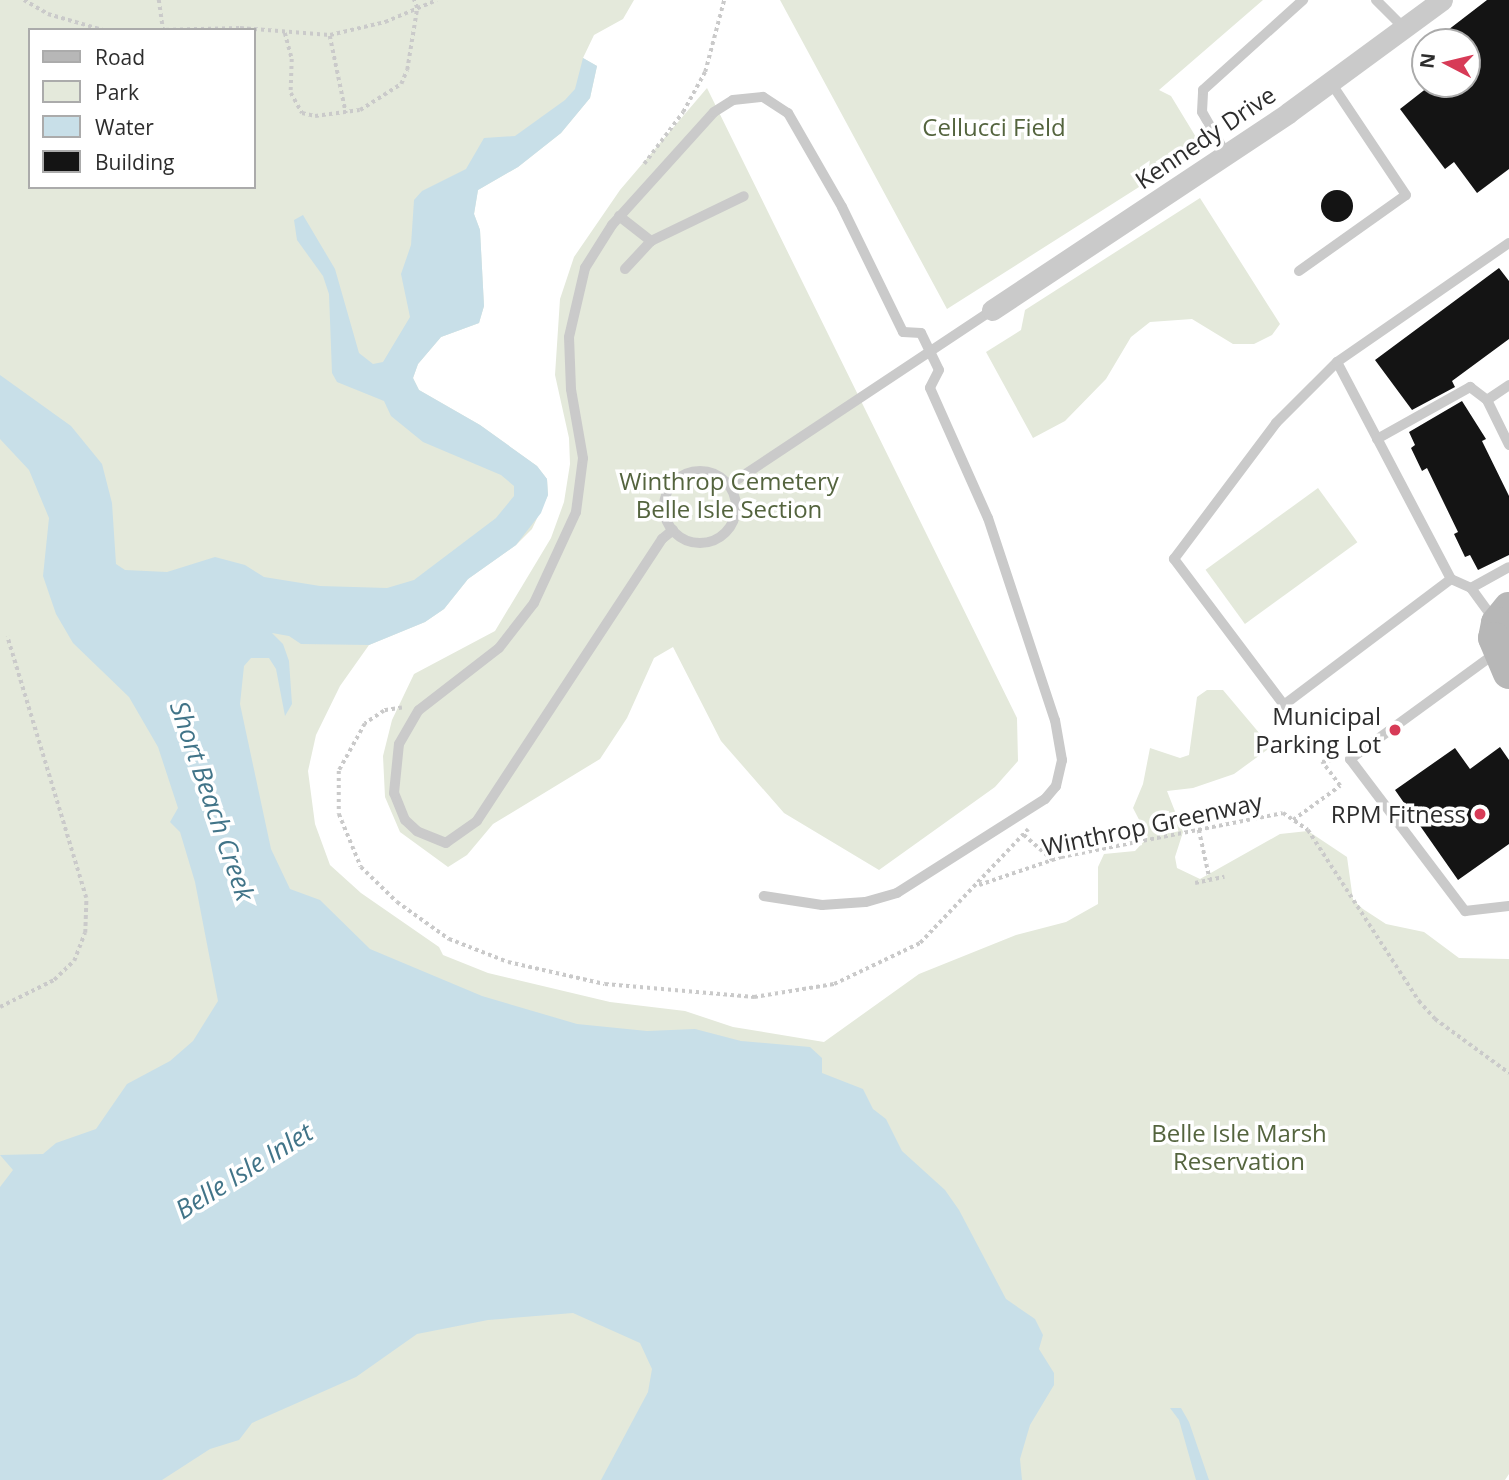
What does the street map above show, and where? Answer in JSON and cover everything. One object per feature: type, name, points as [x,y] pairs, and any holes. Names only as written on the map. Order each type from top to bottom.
[{"type":"street","name":"Kennedy Drive","points":[[992,310],[1331,83],[1442,0]]},
{"type":"lane","points":[[1226,155],[1202,112],[1203,90],[1303,0]]},
{"type":"lane","points":[[1376,0],[1404,29]]},
{"type":"lane","points":[[1300,271],[1406,195],[1331,83]]},
{"type":"lane","points":[[673,530],[662,539],[477,821],[446,843],[416,831],[405,820],[394,793],[399,744],[419,710],[499,648],[534,603],[576,512],[583,458],[571,389],[571,321],[586,268],[619,216],[714,112],[733,100],[747,97],[776,102],[788,113],[842,207],[903,332],[921,333],[939,370],[930,388],[986,510],[1058,735],[1062,760],[1056,786],[1025,814],[910,887],[881,899],[822,905],[764,895]]},
{"type":"lane","points":[[625,268],[651,241],[744,196]]},
{"type":"lane","points":[[619,216],[651,241]]},
{"type":"lane","points":[[1451,579],[1284,705],[1174,559],[1276,423],[1337,362],[1509,243]]},
{"type":"lane","points":[[729,485],[992,310]]},
{"type":"lane","points":[[1337,362],[1451,579],[1471,588],[1503,639],[1350,759],[1465,911],[1509,906]]},
{"type":"lane","points":[[1487,400],[1509,385]]},
{"type":"lane","points":[[1377,439],[1469,387],[1487,400],[1509,444]]},
{"type":"lane","points":[[699,471],[710,472],[729,485],[735,517],[722,535],[702,543],[673,530],[667,520],[666,498],[678,479],[699,471]]},
{"type":"lane","points":[[1471,588],[1509,567]]},
{"type":"path","points":[[24,0],[48,14],[96,28]]},
{"type":"path","points":[[159,0],[161,28]]},
{"type":"path","points":[[285,33],[292,59],[291,93],[302,113],[346,113],[389,95],[401,84],[417,8],[414,0]]},
{"type":"path","points":[[256,30],[330,35],[385,22],[437,0]]},
{"type":"path","points":[[636,174],[683,112],[705,72],[724,0]]},
{"type":"path","points":[[330,35],[346,113]]},
{"type":"path","points":[[0,1007],[54,980],[74,961],[85,933],[86,898],[7,637]]},
{"type":"path","name":"Winthrop Greenway","points":[[419,710],[384,711],[352,739],[336,789],[349,844],[361,867],[397,902],[449,939],[508,962],[635,988],[785,996],[834,984],[899,956],[920,943],[1024,835],[1030,825],[1025,814]]},
{"type":"path","name":"Winthrop Greenway","points":[[1293,820],[1340,786],[1322,762]]},
{"type":"path","name":"Winthrop Greenway","points":[[976,886],[1067,856],[1283,813],[1308,830],[1419,1001],[1435,1019],[1509,1073]]},
{"type":"path","points":[[1199,830],[1210,880]]},
{"type":"path","points":[[1024,835],[1053,860]]},
{"type":"path","points":[[1195,883],[1224,877]]},
{"type":"green space","name":"Belle Isle Marsh Reservation","points":[[0,0],[634,0],[623,19],[594,35],[583,58],[597,66],[590,98],[561,133],[518,167],[478,190],[474,214],[480,230],[484,306],[479,323],[441,337],[418,364],[413,378],[419,390],[480,425],[537,466],[547,479],[548,495],[532,529],[516,545],[468,579],[444,609],[425,622],[369,645],[340,686],[316,735],[308,771],[315,824],[330,865],[361,893],[439,947],[443,955],[488,973],[610,1002],[685,1011],[733,1027],[824,1042],[919,974],[1016,935],[1066,922],[1098,904],[1098,867],[1104,854],[1135,851],[1148,837],[1133,808],[1143,784],[1150,748],[1180,758],[1189,755],[1197,697],[1207,690],[1223,690],[1271,747],[1234,774],[1193,788],[1167,791],[1183,832],[1175,857],[1177,868],[1200,879],[1280,834],[1308,831],[1347,857],[1353,900],[1386,924],[1424,932],[1459,958],[1509,959],[1509,1474],[1505,1480],[0,1480]]},
{"type":"green space","name":"Cellucci Field","points":[[780,0],[1263,0],[1159,90],[1171,96],[1202,147],[947,309]]},
{"type":"green space","name":"Winthrop Cemetery Belle Isle Section","points":[[707,88],[1017,718],[1018,761],[995,787],[879,870],[784,813],[721,741],[673,647],[654,658],[627,718],[600,759],[493,824],[467,855],[448,867],[400,832],[385,797],[383,756],[392,720],[414,674],[495,631],[551,538],[564,502],[570,464],[569,438],[555,375],[560,299],[574,257],[620,190]]},
{"type":"green space","points":[[1200,198],[1280,324],[1272,335],[1254,344],[1233,344],[1192,319],[1150,322],[1131,337],[1106,379],[1065,421],[1033,438],[986,352],[1021,330],[1025,310]]},
{"type":"green space","points":[[1318,488],[1357,542],[1245,624],[1206,570]]},
{"type":"water","points":[[583,58],[597,66],[590,98],[561,133],[518,167],[478,190],[474,214],[480,230],[484,306],[479,323],[441,337],[418,364],[413,378],[419,390],[480,425],[537,466],[547,479],[548,495],[541,513],[516,545],[468,579],[444,609],[425,622],[369,645],[301,644],[289,636],[272,633],[283,644],[289,661],[292,704],[285,716],[276,669],[269,658],[251,658],[244,666],[240,704],[271,849],[290,889],[320,900],[370,949],[482,996],[577,1024],[647,1031],[695,1029],[741,1041],[810,1047],[822,1058],[822,1073],[863,1089],[873,1109],[886,1119],[902,1151],[945,1190],[959,1210],[1006,1299],[1035,1319],[1043,1335],[1039,1349],[1054,1373],[1054,1385],[1030,1425],[1020,1459],[1022,1480],[601,1480],[648,1392],[652,1369],[640,1343],[573,1313],[488,1320],[417,1334],[356,1377],[252,1423],[239,1440],[210,1449],[162,1480],[0,1480],[0,1187],[13,1170],[0,1155],[43,1154],[56,1143],[96,1129],[127,1084],[170,1061],[193,1041],[218,1001],[195,882],[180,832],[170,822],[178,808],[158,747],[129,697],[73,643],[56,614],[43,576],[49,518],[29,470],[0,439],[0,375],[71,426],[102,464],[112,503],[116,564],[125,570],[167,572],[215,557],[245,565],[264,577],[320,586],[387,588],[414,580],[496,518],[514,496],[514,486],[501,475],[423,442],[391,416],[384,401],[337,382],[332,373],[329,294],[323,276],[297,240],[294,220],[303,215],[335,269],[359,353],[373,364],[383,362],[410,317],[401,274],[411,245],[414,200],[422,191],[466,169],[484,138],[515,136],[565,100],[575,89]]},
{"type":"water","points":[[1170,1408],[1181,1408],[1189,1422],[1209,1480],[1196,1480],[1179,1420]]},
{"type":"building","points":[[1487,0],[1509,0],[1509,169],[1477,193],[1454,162],[1445,169],[1400,109],[1414,98],[1481,98],[1481,28],[1451,28]]},
{"type":"building","points":[[1337,190],[1349,194],[1353,206],[1349,218],[1337,222],[1325,218],[1321,206],[1325,194]]},
{"type":"building","points":[[1499,268],[1509,281],[1509,339],[1452,381],[1455,387],[1412,410],[1375,360]]},
{"type":"building","points":[[1462,401],[1486,439],[1482,441],[1509,496],[1509,555],[1478,570],[1470,555],[1465,557],[1454,534],[1458,532],[1427,468],[1422,471],[1411,448],[1415,445],[1409,432]]},
{"type":"building","points":[[1500,747],[1509,760],[1509,844],[1458,880],[1395,790],[1455,748],[1470,769]]},
{"type":"place","name":"Municipal Parking Lot","points":[[1395,730]]},
{"type":"place","name":"RPM Fitness","points":[[1480,814]]},
{"type":"water label","name":"Short Beach Creek","points":[[212,801]]},
{"type":"water label","name":"Belle Isle Inlet","points":[[244,1171]]}]
